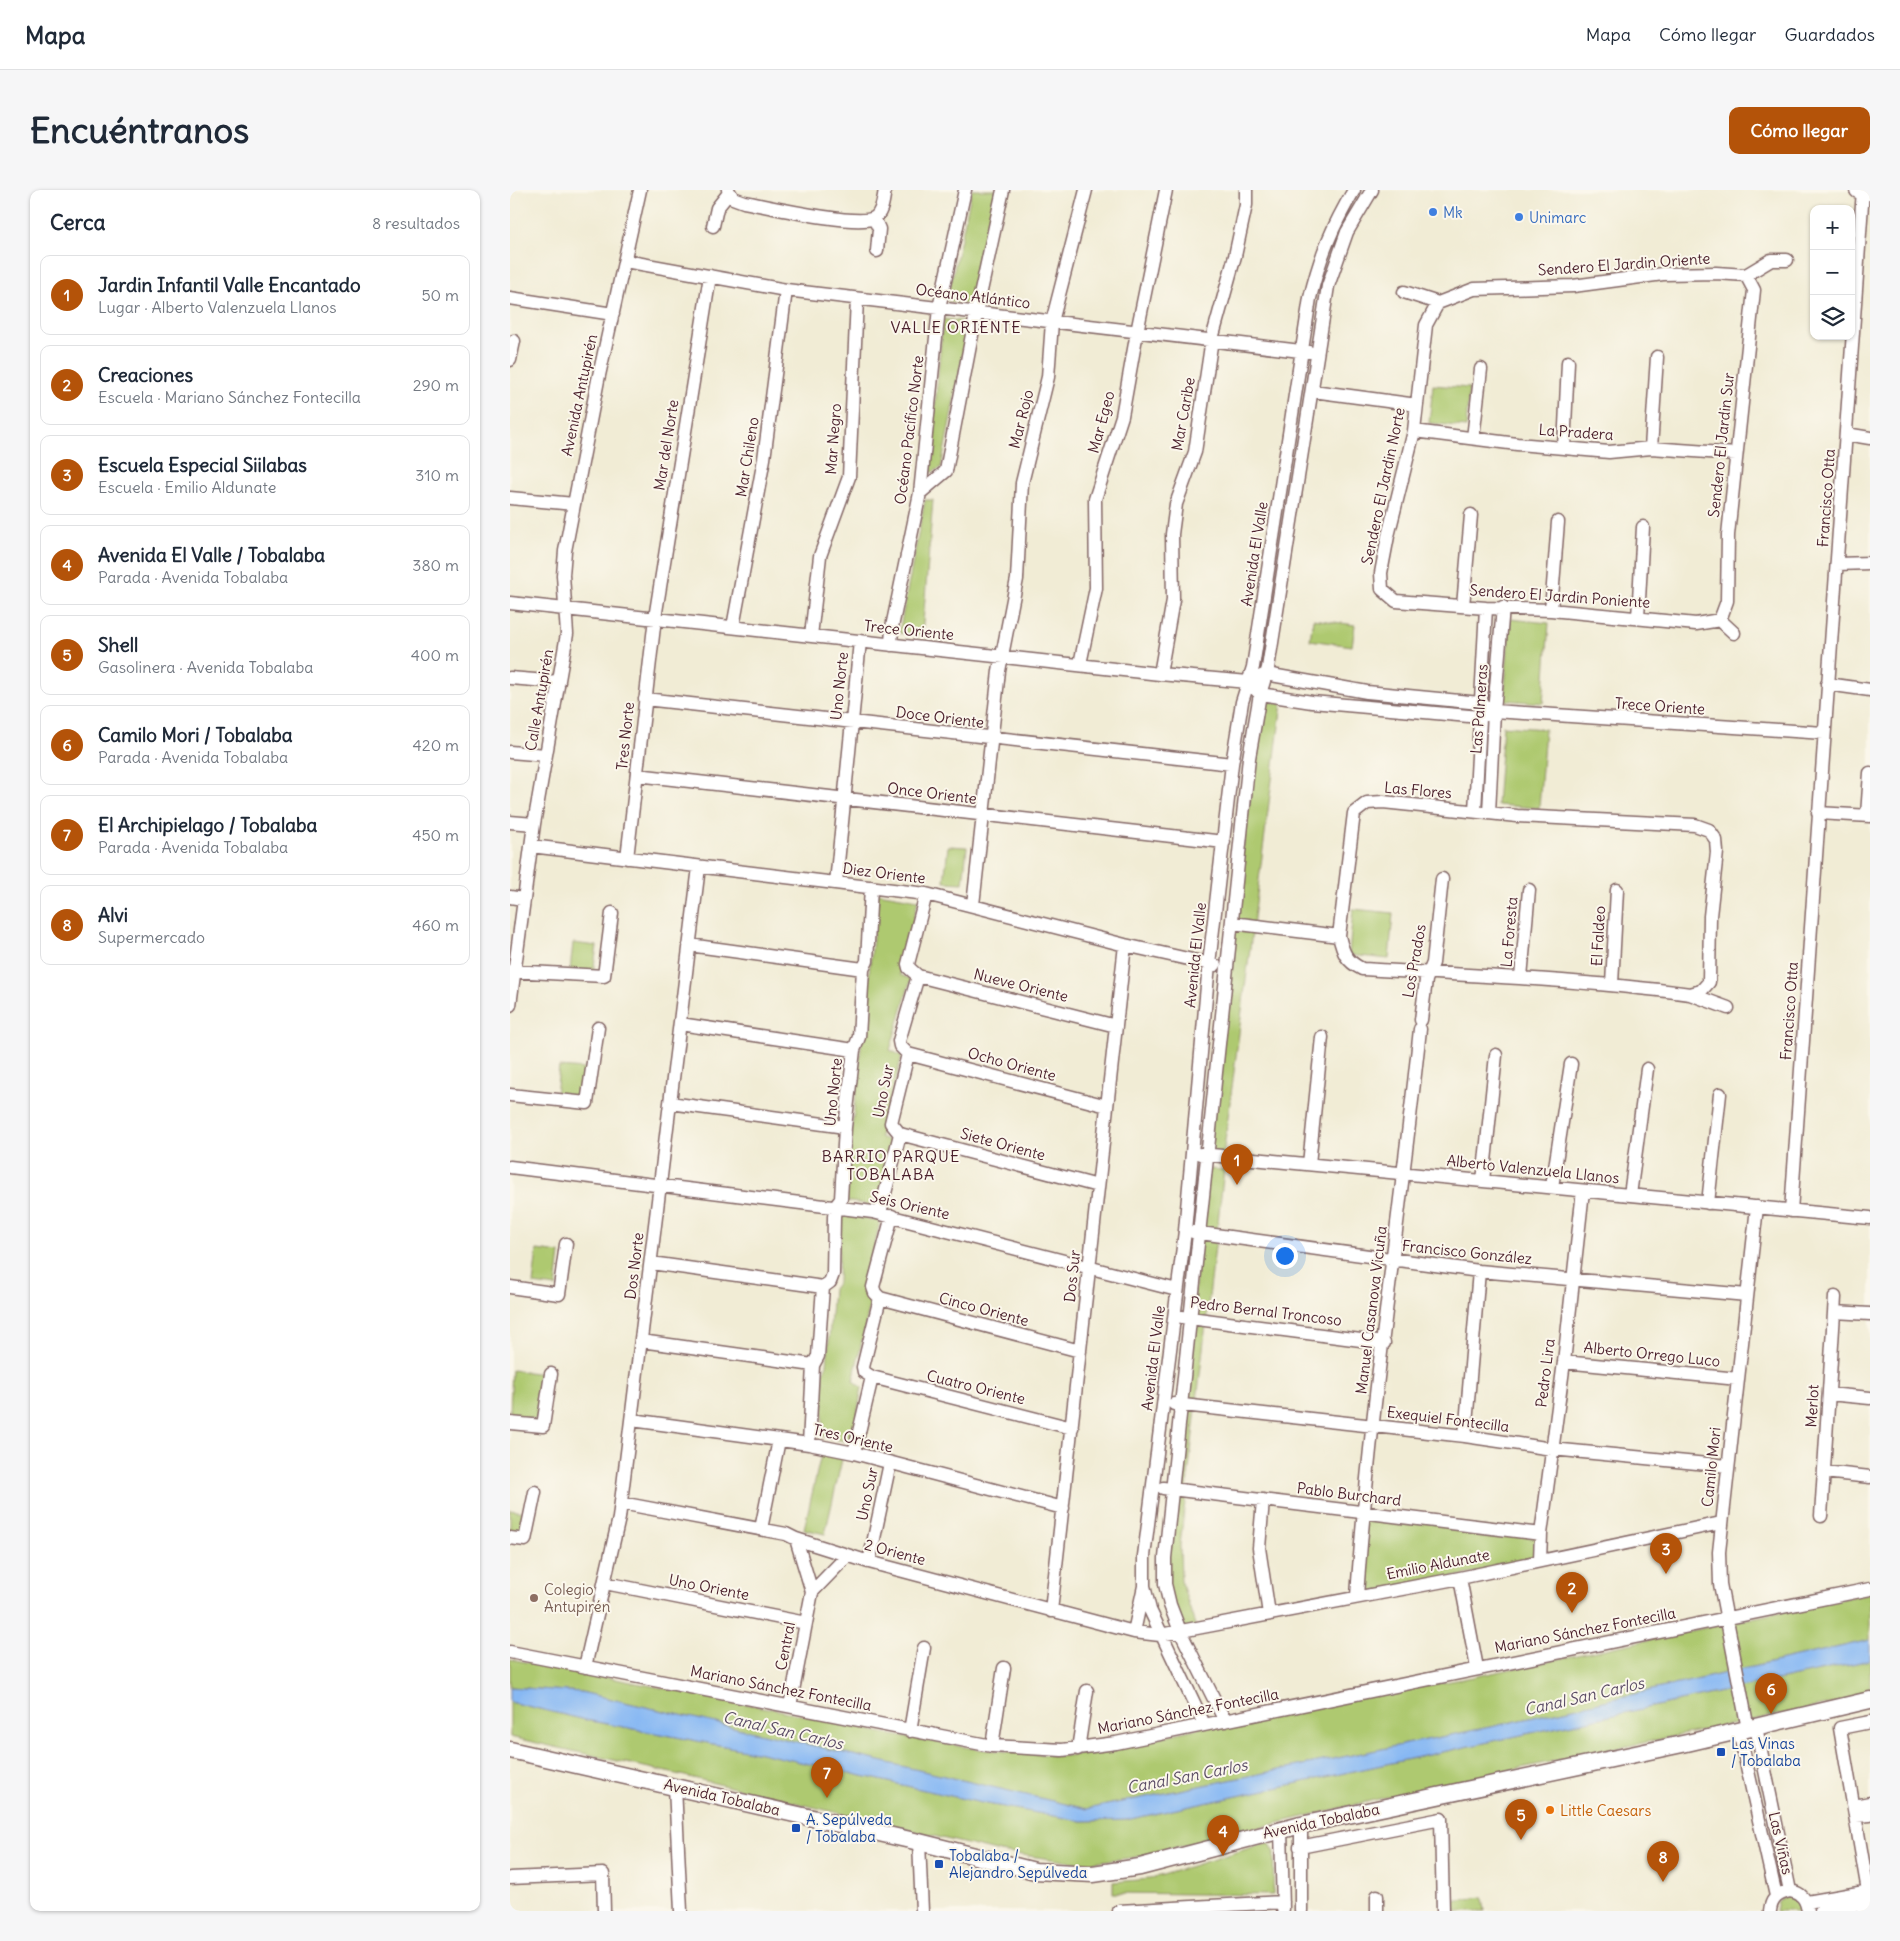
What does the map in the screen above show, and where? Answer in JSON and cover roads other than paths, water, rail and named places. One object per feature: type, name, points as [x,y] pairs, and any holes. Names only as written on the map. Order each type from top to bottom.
[{"type":"main road","name":"Avenida Tobalaba","points":[[510,1750],[919,1842],[1035,1871],[1093,1874],[1140,1867],[1281,1829],[1748,1729],[1870,1700]]},
{"type":"street","name":"Avenida Antupirén","points":[[566,609],[564,562],[574,504],[640,190]]},
{"type":"street","points":[[713,226],[717,208],[729,191],[738,200],[802,213],[858,220],[874,218],[880,210],[885,190]]},
{"type":"street","name":"Océano Pacífico Norte","points":[[891,644],[892,627],[920,493],[939,308],[964,190]]},
{"type":"street","points":[[920,493],[946,471],[976,314],[1003,190]]},
{"type":"street","name":"Mar Rojo","points":[[1001,657],[1017,579],[1022,483],[1048,377],[1052,322],[1086,190]]},
{"type":"street","name":"Mar Egeo","points":[[1080,664],[1096,588],[1095,499],[1122,416],[1136,332],[1166,190]]},
{"type":"street","name":"Mar Caribe","points":[[1160,674],[1173,600],[1172,534],[1176,504],[1194,452],[1212,340],[1235,256],[1246,205],[1246,190]]},
{"type":"street","name":"Avenida El Valle","points":[[1204,1724],[1160,1635],[1150,1610],[1144,1586],[1144,1556],[1185,1231],[1209,964],[1232,764],[1242,702],[1253,667],[1313,283],[1319,260],[1336,221],[1354,190]]},
{"type":"street","points":[[1225,1721],[1180,1631],[1165,1584],[1167,1527],[1182,1405],[1249,758],[1260,694],[1266,674],[1313,391],[1328,286],[1347,232],[1372,190]]},
{"type":"street","name":"Francisco Otta","points":[[1791,1210],[1863,191]]},
{"type":"street","points":[[874,218],[879,229],[877,252]]},
{"type":"street","points":[[1746,275],[1771,260],[1787,260]]},
{"type":"street","name":"Océano Atlántico","points":[[625,261],[786,290],[1318,354]]},
{"type":"street","name":"Sendero El Jardin Oriente","points":[[1438,303],[1474,289],[1574,286],[1663,274],[1716,272],[1746,275]]},
{"type":"street","name":"Sendero El Jardin Sur","points":[[1720,620],[1727,600],[1728,535],[1754,290],[1746,275]]},
{"type":"street","name":"Mar del Norte","points":[[655,618],[710,276]]},
{"type":"street","points":[[1313,283],[1328,286]]},
{"type":"street","name":"Mar Chileno","points":[[733,627],[764,459],[786,290]]},
{"type":"street","points":[[1404,292],[1438,303]]},
{"type":"street","points":[[510,298],[613,314]]},
{"type":"street","name":"Mar Negro","points":[[811,636],[820,556],[849,477],[857,299]]},
{"type":"street","name":"Sendero El Jardin Norte","points":[[1382,589],[1381,573],[1388,536],[1414,431],[1426,325],[1438,303]]},
{"type":"street","points":[[510,360],[514,341]]},
{"type":"street","points":[[1650,448],[1657,357]]},
{"type":"street","points":[[1564,448],[1568,362]]},
{"type":"street","points":[[1473,438],[1481,369]]},
{"type":"street","points":[[1313,391],[1417,405]]},
{"type":"street","name":"La Pradera","points":[[1414,431],[1609,452],[1650,448],[1736,454]]},
{"type":"street","name":"Francisco Otta","points":[[1846,434],[1870,438]]},
{"type":"street","points":[[510,498],[574,504]]},
{"type":"street","points":[[1463,606],[1471,516]]},
{"type":"street","points":[[1551,610],[1558,522]]},
{"type":"street","points":[[1638,618],[1643,527]]},
{"type":"street","name":"Francisco Otta","points":[[1837,564],[1870,563]]},
{"type":"street","name":"Sendero El Jardin Poniente","points":[[1382,589],[1396,601],[1486,608],[1551,610],[1696,624],[1720,620]]},
{"type":"street","name":"Trece Oriente","points":[[510,603],[1160,674],[1248,682],[1266,674],[1367,692],[1480,703],[1494,711],[1824,733]]},
{"type":"street","name":"Las Palmeras","points":[[1475,811],[1486,608]]},
{"type":"street","name":"Las Palmeras","points":[[1489,814],[1494,711],[1503,608]]},
{"type":"street","name":"Calle Antupirén","points":[[510,1005],[516,898],[531,846],[568,634],[566,609]]},
{"type":"street","name":"Tres Norte","points":[[627,858],[655,618]]},
{"type":"street","points":[[1720,620],[1734,633]]},
{"type":"street","name":"Uno Norte","points":[[836,883],[860,641]]},
{"type":"street","points":[[973,905],[1001,657]]},
{"type":"street","points":[[510,678],[559,682]]},
{"type":"street","points":[[1248,682],[1260,694]]},
{"type":"street","points":[[1827,684],[1870,690]]},
{"type":"street","name":"Trece Oriente","points":[[1260,694],[1312,702],[1480,717],[1494,711]]},
{"type":"street","name":"Doce Oriente","points":[[645,699],[991,739],[1232,764]]},
{"type":"street","points":[[510,752],[546,755]]},
{"type":"street","points":[[1818,813],[1868,816],[1870,773]]},
{"type":"street","name":"Once Oriente","points":[[637,775],[982,816],[1224,842]]},
{"type":"street","name":"Las Flores","points":[[1690,994],[1701,991],[1709,982],[1711,969],[1710,916],[1718,852],[1716,840],[1708,830],[1695,825],[1489,814],[1383,802],[1367,803],[1354,812],[1339,936],[1343,953],[1350,963],[1362,969],[1521,977],[1612,984],[1690,994],[1728,1008]]},
{"type":"street","points":[[510,822],[534,824]]},
{"type":"street","name":"Diez Oriente","points":[[531,846],[926,894],[1124,946],[1227,968]]},
{"type":"street","name":"Dos Norte","points":[[585,1667],[605,1583],[621,1503],[699,867]]},
{"type":"street","name":"Los Prados","points":[[1420,1024],[1429,972],[1433,963],[1442,878]]},
{"type":"street","name":"Uno Norte","points":[[809,1444],[813,1365],[818,1356],[823,1287],[830,1282],[833,1274],[835,1207],[841,1199],[854,1050],[859,1037],[864,969],[867,961],[871,887]]},
{"type":"street","name":"La Foresta","points":[[1521,977],[1529,890]]},
{"type":"street","name":"El Faldeo","points":[[1612,984],[1618,890]]},
{"type":"street","points":[[918,976],[908,964],[926,894]]},
{"type":"street","points":[[512,971],[604,976],[612,913]]},
{"type":"street","points":[[1232,923],[1339,936]]},
{"type":"street","points":[[689,945],[864,969]]},
{"type":"street","name":"Dos Sur","points":[[1051,1611],[1124,946]]},
{"type":"street","name":"Nueve Oriente","points":[[918,976],[1116,1026]]},
{"type":"street","name":"Uno Sur","points":[[854,1453],[872,1377],[863,1369],[880,1298],[875,1293],[874,1287],[900,1134],[893,1128],[891,1122],[908,1054],[900,1046],[899,1041],[918,976]]},
{"type":"street","points":[[680,1024],[854,1050]]},
{"type":"street","name":"Manuel Casanova Vicuña","points":[[1357,1596],[1362,1512],[1405,1173],[1420,1024]]},
{"type":"street","points":[[510,1095],[587,1103],[598,1028]]},
{"type":"street","points":[[1309,1164],[1322,1037]]},
{"type":"street","name":"Ocho Oriente","points":[[908,1054],[1107,1106]]},
{"type":"street","points":[[1483,1181],[1496,1055]]},
{"type":"street","points":[[1552,1188],[1570,1064]]},
{"type":"street","points":[[1630,1195],[1647,1069]]},
{"type":"street","points":[[1708,1203],[1720,1094]]},
{"type":"street","points":[[670,1103],[846,1127]]},
{"type":"street","name":"Siete Oriente","points":[[900,1134],[1098,1186]]},
{"type":"street","name":"Alberto Valenzuela Llanos","points":[[1193,1153],[1870,1218]]},
{"type":"street","name":"Seis Oriente","points":[[510,1166],[886,1215],[1178,1290]]},
{"type":"street","name":"Pedro Lira","points":[[1540,1560],[1541,1534],[1564,1362],[1583,1191]]},
{"type":"street","name":"Camilo Mori","points":[[1748,1729],[1743,1692],[1720,1584],[1719,1552],[1757,1207]]},
{"type":"street","name":"Francisco González","points":[[1185,1231],[1479,1271],[1747,1295]]},
{"type":"street","points":[[510,1286],[559,1294],[566,1244]]},
{"type":"street","points":[[650,1263],[823,1287]]},
{"type":"street","points":[[1465,1436],[1479,1271]]},
{"type":"street","name":"Merlot","points":[[1821,1516],[1835,1297]]},
{"type":"street","name":"Cinco Oriente","points":[[880,1298],[1080,1351]]},
{"type":"street","points":[[1834,1312],[1870,1314]]},
{"type":"street","name":"Pedro Bernal Troncoso","points":[[1175,1316],[1384,1343]]},
{"type":"street","points":[[641,1341],[813,1365]]},
{"type":"street","name":"Alberto Orrego Luco","points":[[1564,1362],[1738,1379]]},
{"type":"street","points":[[510,1423],[542,1426],[551,1374]]},
{"type":"street","name":"Cuatro Oriente","points":[[872,1377],[1072,1428]]},
{"type":"street","points":[[1829,1394],[1870,1398]]},
{"type":"street","name":"Exequiel Fontecilla","points":[[1164,1403],[1465,1436],[1552,1449],[1728,1466]]},
{"type":"street","name":"Tres Oriente","points":[[632,1420],[809,1444],[854,1453],[1063,1508]]},
{"type":"street","points":[[761,1529],[779,1440]]},
{"type":"street","name":"Uno Sur","points":[[869,1562],[890,1463]]},
{"type":"street","points":[[1824,1472],[1870,1477]]},
{"type":"street","name":"Pablo Burchard","points":[[1153,1487],[1541,1534]]},
{"type":"street","points":[[510,1538],[525,1540],[535,1492]]},
{"type":"street","points":[[1263,1500],[1259,1548],[1260,1570],[1269,1614]]},
{"type":"street","name":"2 Oriente","points":[[621,1503],[786,1534],[796,1539],[869,1562],[1134,1632],[1160,1635]]},
{"type":"street","name":"Emilio Aldunate","points":[[1160,1635],[1357,1596],[1460,1578],[1721,1523]]},
{"type":"street","name":"Central","points":[[790,1706],[812,1592],[796,1539]]},
{"type":"street","points":[[812,1592],[847,1556]]},
{"type":"street","points":[[1460,1578],[1477,1668]]},
{"type":"street","name":"Uno Oriente","points":[[605,1583],[806,1623]]},
{"type":"street","points":[[1134,1632],[1144,1586]]},
{"type":"street","name":"Mariano Sánchez Fontecilla","points":[[510,1652],[992,1746],[1034,1749],[1078,1748],[1225,1721],[1870,1589]]},
{"type":"street","points":[[910,1731],[924,1648]]},
{"type":"street","points":[[992,1746],[1004,1668]]},
{"type":"street","points":[[1078,1748],[1087,1691]]},
{"type":"street","points":[[1867,1900],[1855,1811],[1840,1728],[1870,1722]]},
{"type":"street","name":"Las Viñas","points":[[1748,1729],[1769,1795],[1790,1891]]},
{"type":"street","name":"Las Viñas","points":[[1748,1729],[1754,1798],[1776,1896]]},
{"type":"street","points":[[675,1786],[681,1911]]},
{"type":"street","name":"Las Viñas","points":[[1754,1798],[1769,1795]]},
{"type":"street","points":[[1855,1811],[1870,1803]]},
{"type":"street","points":[[1855,1811],[1870,1815]]},
{"type":"street","name":"Avenida Tobalaba","points":[[1300,1847],[1441,1820],[1443,1911]]},
{"type":"street","points":[[1301,1825],[1301,1911]]},
{"type":"street","points":[[1119,1910],[1283,1907],[1281,1829]]},
{"type":"street","points":[[919,1842],[922,1911]]},
{"type":"street","points":[[510,1878],[603,1874],[604,1911]]},
{"type":"street","points":[[1770,1911],[1772,1901],[1776,1896],[1790,1891],[1803,1896],[1808,1906],[1867,1900]]},
{"type":"street","points":[[1377,1896],[1377,1911]]},
{"type":"street","points":[[1822,1911],[1867,1900]]},
{"type":"water","points":[[1870,1640],[1870,1660],[1126,1820],[1082,1821],[982,1803],[756,1752],[586,1720],[510,1702],[510,1687],[581,1692],[1087,1809],[1495,1726]]},
{"type":"place","name":"Mk","points":[[1433,212]]},
{"type":"place","name":"Unimarc","points":[[1519,217]]},
{"type":"place","name":"Jardin Infantil Valle Encantado","points":[[1237,1185]]},
{"type":"place","name":"Escuela Especial Siilabas","points":[[1666,1574]]},
{"type":"place","name":"Colegio Antupirén","points":[[534,1598]]},
{"type":"place","name":"Creaciones","points":[[1572,1613]]},
{"type":"place","name":"Camilo Mori / Tobalaba","points":[[1771,1714]]},
{"type":"place","name":"Las Vinas / Tobalaba","points":[[1721,1752]]},
{"type":"place","name":"El Archipielago / Tobalaba","points":[[827,1798]]},
{"type":"place","name":"Little Caesars","points":[[1550,1810]]},
{"type":"place","name":"A. Sepúlveda / Tobalaba","points":[[796,1828]]},
{"type":"place","name":"Shell","points":[[1521,1840]]},
{"type":"place","name":"Avenida El Valle / Tobalaba","points":[[1223,1856]]},
{"type":"place","name":"Tobalaba / Alejandro Sepúlveda","points":[[939,1864]]},
{"type":"place","name":"Alvi","points":[[1663,1882]]},
{"type":"district","name":"VALLE ORIENTE","points":[[956,327]]},
{"type":"district","name":"BARRIO PARQUE TOBALABA","points":[[891,1165]]},
{"type":"water label","name":"Canal San Carlos","points":[[1584,1696]]},
{"type":"water label","name":"Canal San Carlos","points":[[783,1730]]},
{"type":"water label","name":"Canal San Carlos","points":[[1187,1776]]}]
